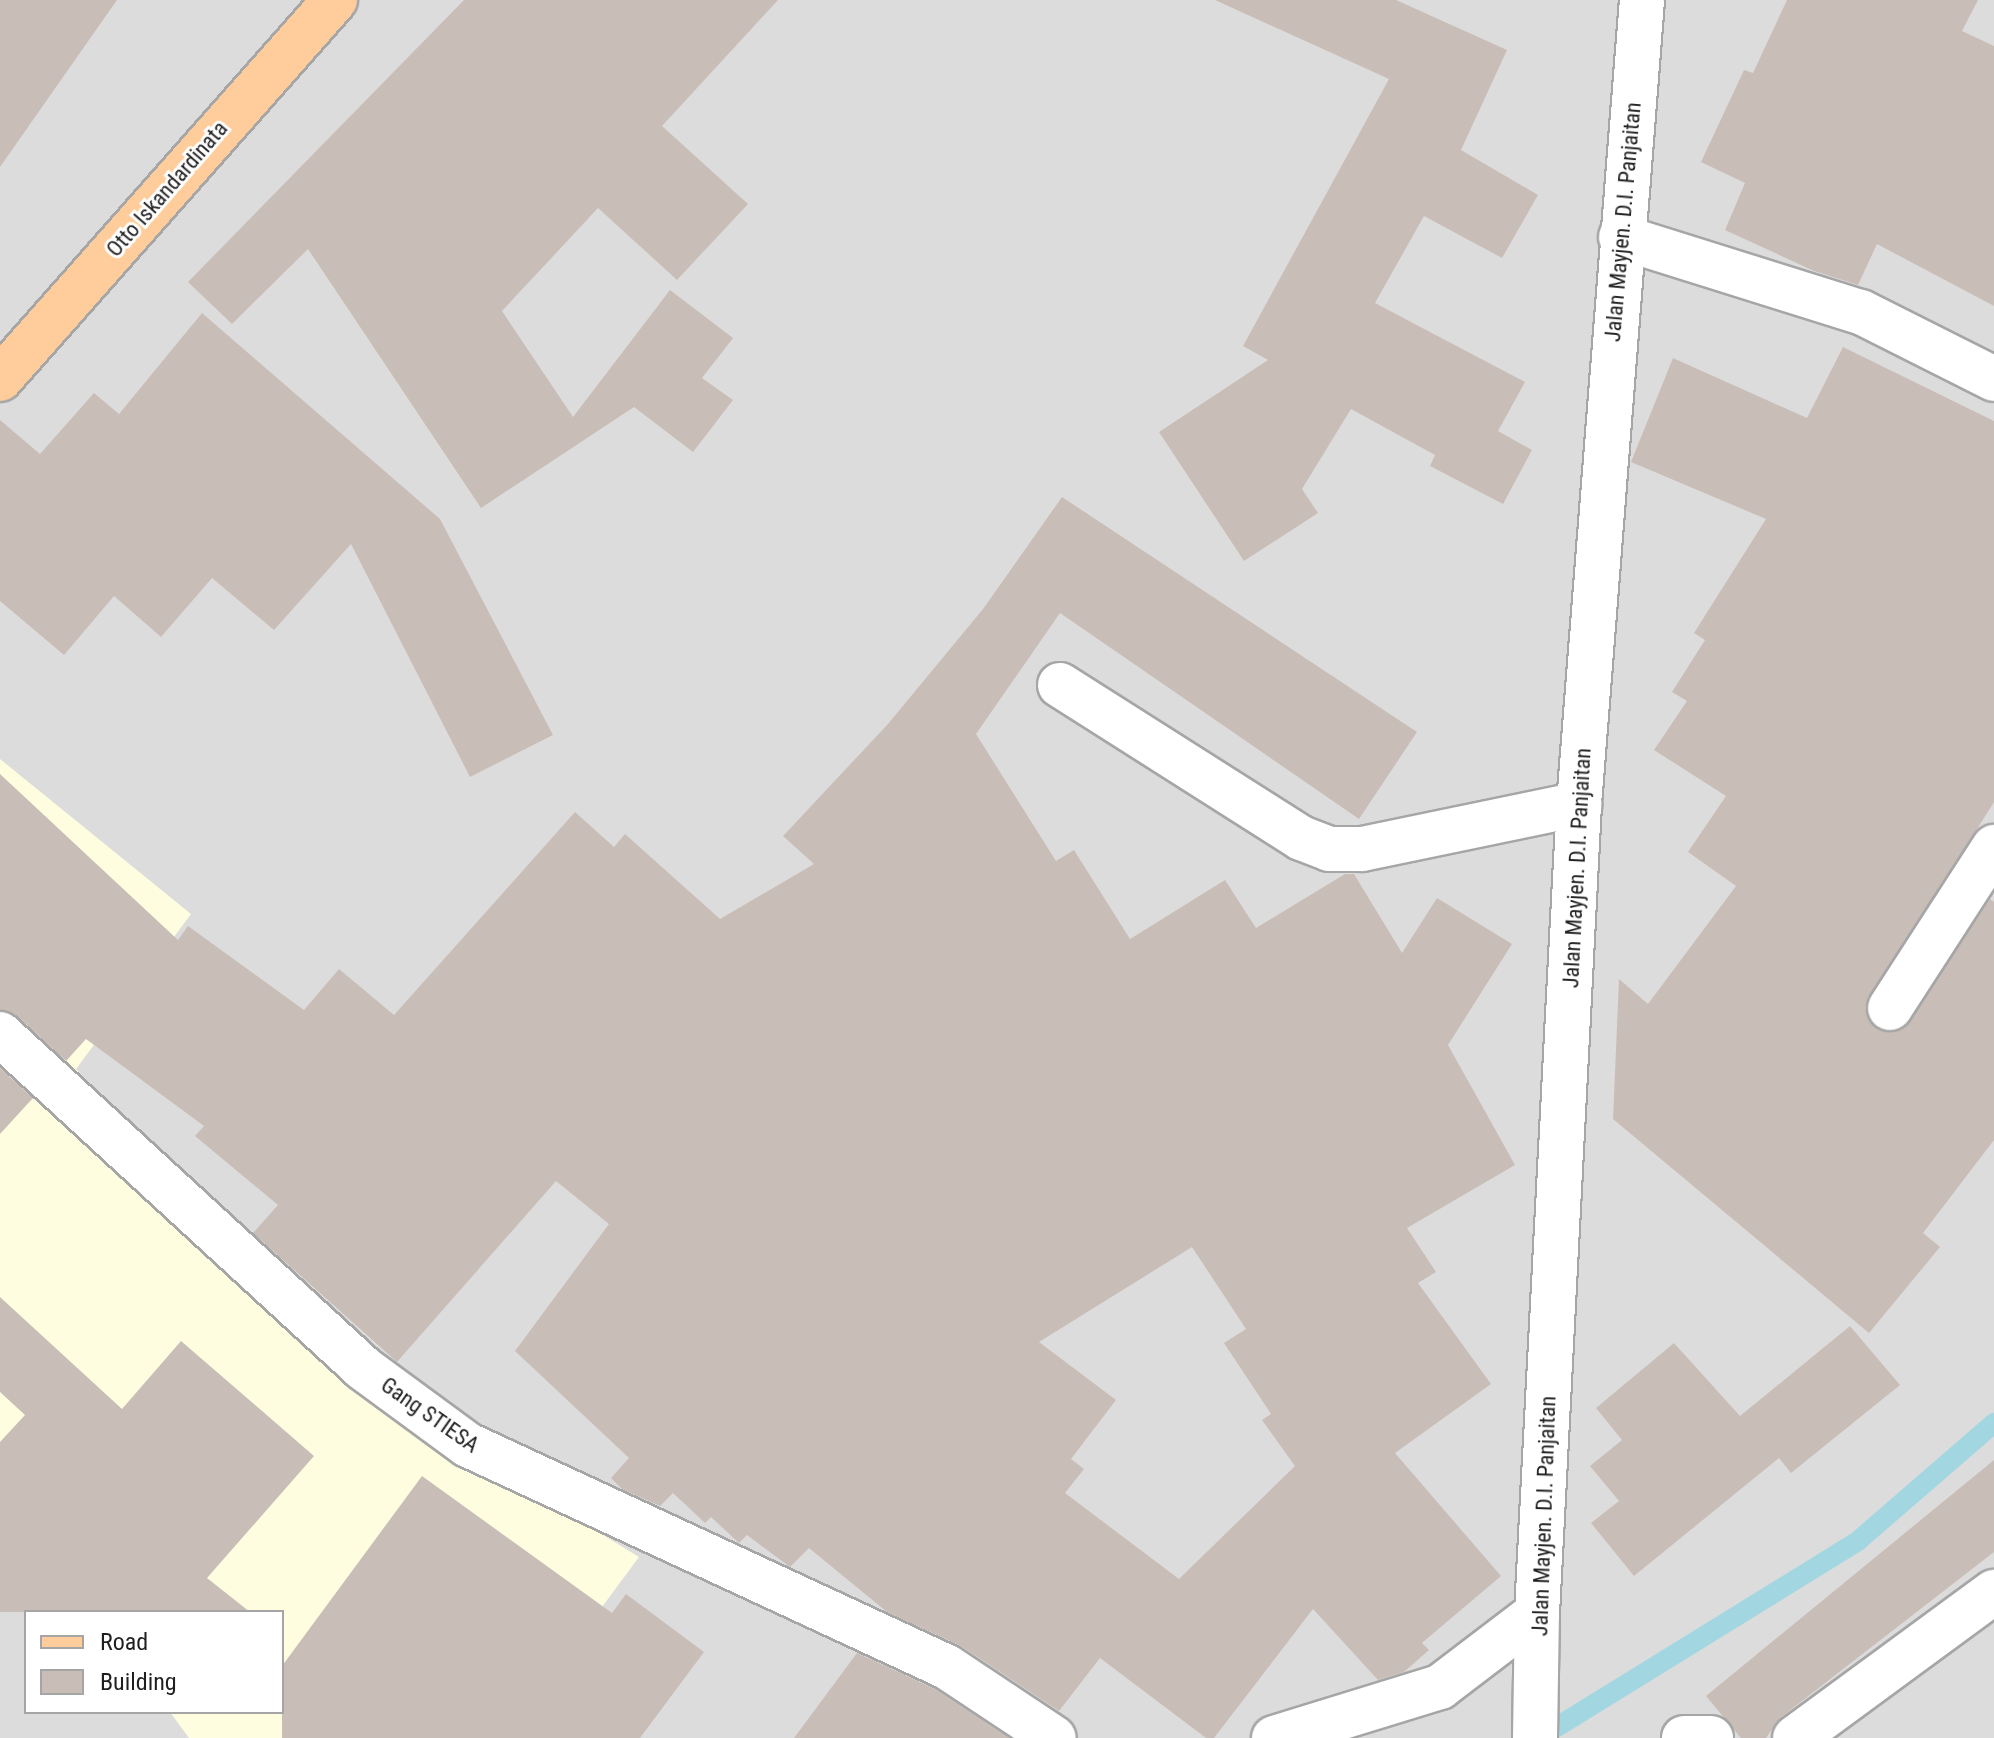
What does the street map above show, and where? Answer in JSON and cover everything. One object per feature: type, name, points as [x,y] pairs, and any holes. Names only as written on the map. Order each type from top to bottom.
[{"type":"main road","name":"Otto Iskandardinata","points":[[0,379],[335,0]]},
{"type":"street","name":"Jalan Mayjen. D.I. Panjaitan","points":[[1535,1738],[1540,1670],[1537,1613],[1579,804],[1621,237],[1642,0]]},
{"type":"street","points":[[1621,237],[1861,312],[1994,379]]},
{"type":"street","points":[[1060,685],[1301,838],[1329,849],[1362,849],[1579,804]]},
{"type":"street","points":[[1890,1008],[1994,847]]},
{"type":"street","name":"Gang STIESA","points":[[0,1034],[363,1368],[468,1445],[947,1667],[1054,1738]]},
{"type":"street","points":[[1795,1738],[1994,1592]]},
{"type":"street","points":[[1274,1738],[1440,1687],[1537,1613]]},
{"type":"street","points":[[1684,1738],[1711,1738]]},
{"type":"shaded area","points":[[0,0],[1994,0],[1994,1738],[0,1738]]},
{"type":"shaded area","points":[[0,759],[191,914],[76,1069],[404,1413],[639,1557],[505,1738],[189,1738],[171,1714],[284,1714],[284,1610],[73,1610],[0,1549]]},
{"type":"building","points":[[0,0],[117,0],[0,167]]},
{"type":"building","points":[[464,0],[778,0],[662,126],[748,204],[677,280],[598,208],[502,311],[573,417],[670,290],[733,338],[702,378],[733,400],[693,452],[634,407],[481,508],[308,249],[232,324],[188,282]]},
{"type":"building","points":[[1215,0],[1396,0],[1507,50],[1461,150],[1538,195],[1502,258],[1424,216],[1375,303],[1525,382],[1498,431],[1532,450],[1503,504],[1430,466],[1435,455],[1351,409],[1302,489],[1318,513],[1244,561],[1159,432],[1268,360],[1243,346],[1389,79]]},
{"type":"building","points":[[1787,0],[1978,0],[1962,31],[1994,46],[1994,306],[1877,244],[1858,285],[1814,271],[1725,230],[1745,183],[1701,162],[1744,70],[1753,73]]},
{"type":"building","points":[[202,313],[440,519],[553,735],[470,777],[351,544],[274,630],[212,578],[161,637],[114,596],[64,655],[0,601],[0,420],[40,454],[94,393],[119,414]]},
{"type":"building","points":[[1843,347],[1994,421],[1994,802],[1865,1008],[1877,1029],[1902,1030],[1990,899],[1994,902],[1994,1140],[1923,1233],[1940,1247],[1869,1333],[1613,1119],[1619,979],[1648,1004],[1736,886],[1688,852],[1726,796],[1654,750],[1687,701],[1672,692],[1705,640],[1694,633],[1766,519],[1631,462],[1673,358],[1807,418]]},
{"type":"building","points":[[1062,497],[1417,732],[1359,819],[1060,613],[976,734],[1056,861],[1074,850],[1130,939],[1225,880],[1256,928],[1345,874],[1354,874],[1402,953],[1437,898],[1512,944],[1448,1045],[1515,1165],[1407,1228],[1436,1272],[1418,1283],[1491,1384],[1395,1453],[1501,1576],[1422,1643],[1429,1650],[1404,1672],[1378,1680],[1313,1609],[1214,1738],[1206,1738],[1100,1658],[1059,1711],[961,1646],[887,1612],[809,1548],[790,1567],[747,1535],[739,1543],[711,1517],[705,1523],[673,1493],[660,1506],[622,1489],[611,1478],[629,1458],[515,1351],[609,1224],[556,1181],[397,1362],[253,1233],[278,1205],[195,1136],[204,1126],[86,1039],[66,1061],[17,1016],[0,1010],[0,774],[178,940],[188,926],[304,1010],[339,969],[394,1015],[575,812],[614,847],[625,834],[720,919],[814,864],[783,836],[888,724],[983,609]],"holes":[[[1192,1247],[1246,1329],[1224,1343],[1271,1414],[1262,1420],[1295,1466],[1179,1579],[1065,1493],[1084,1469],[1071,1459],[1116,1400],[1039,1342]]]},
{"type":"building","points":[[0,1068],[33,1098],[0,1134]]},
{"type":"building","points":[[0,1297],[122,1409],[181,1341],[314,1456],[207,1578],[247,1610],[0,1612],[0,1442],[25,1415],[0,1392]]},
{"type":"building","points":[[1850,1326],[1900,1385],[1791,1473],[1779,1458],[1634,1576],[1591,1523],[1619,1501],[1590,1466],[1622,1440],[1596,1408],[1674,1343],[1740,1416]]},
{"type":"building","points":[[1994,1460],[1994,1552],[1780,1718],[1766,1738],[1741,1738],[1706,1696]]},
{"type":"building","points":[[422,1476],[612,1613],[626,1594],[704,1652],[640,1738],[282,1738],[284,1663]]},
{"type":"building","points":[[857,1653],[935,1689],[1009,1738],[794,1738]]},
{"type":"waterway","points":[[1539,1738],[1859,1540],[1994,1423]]}]
